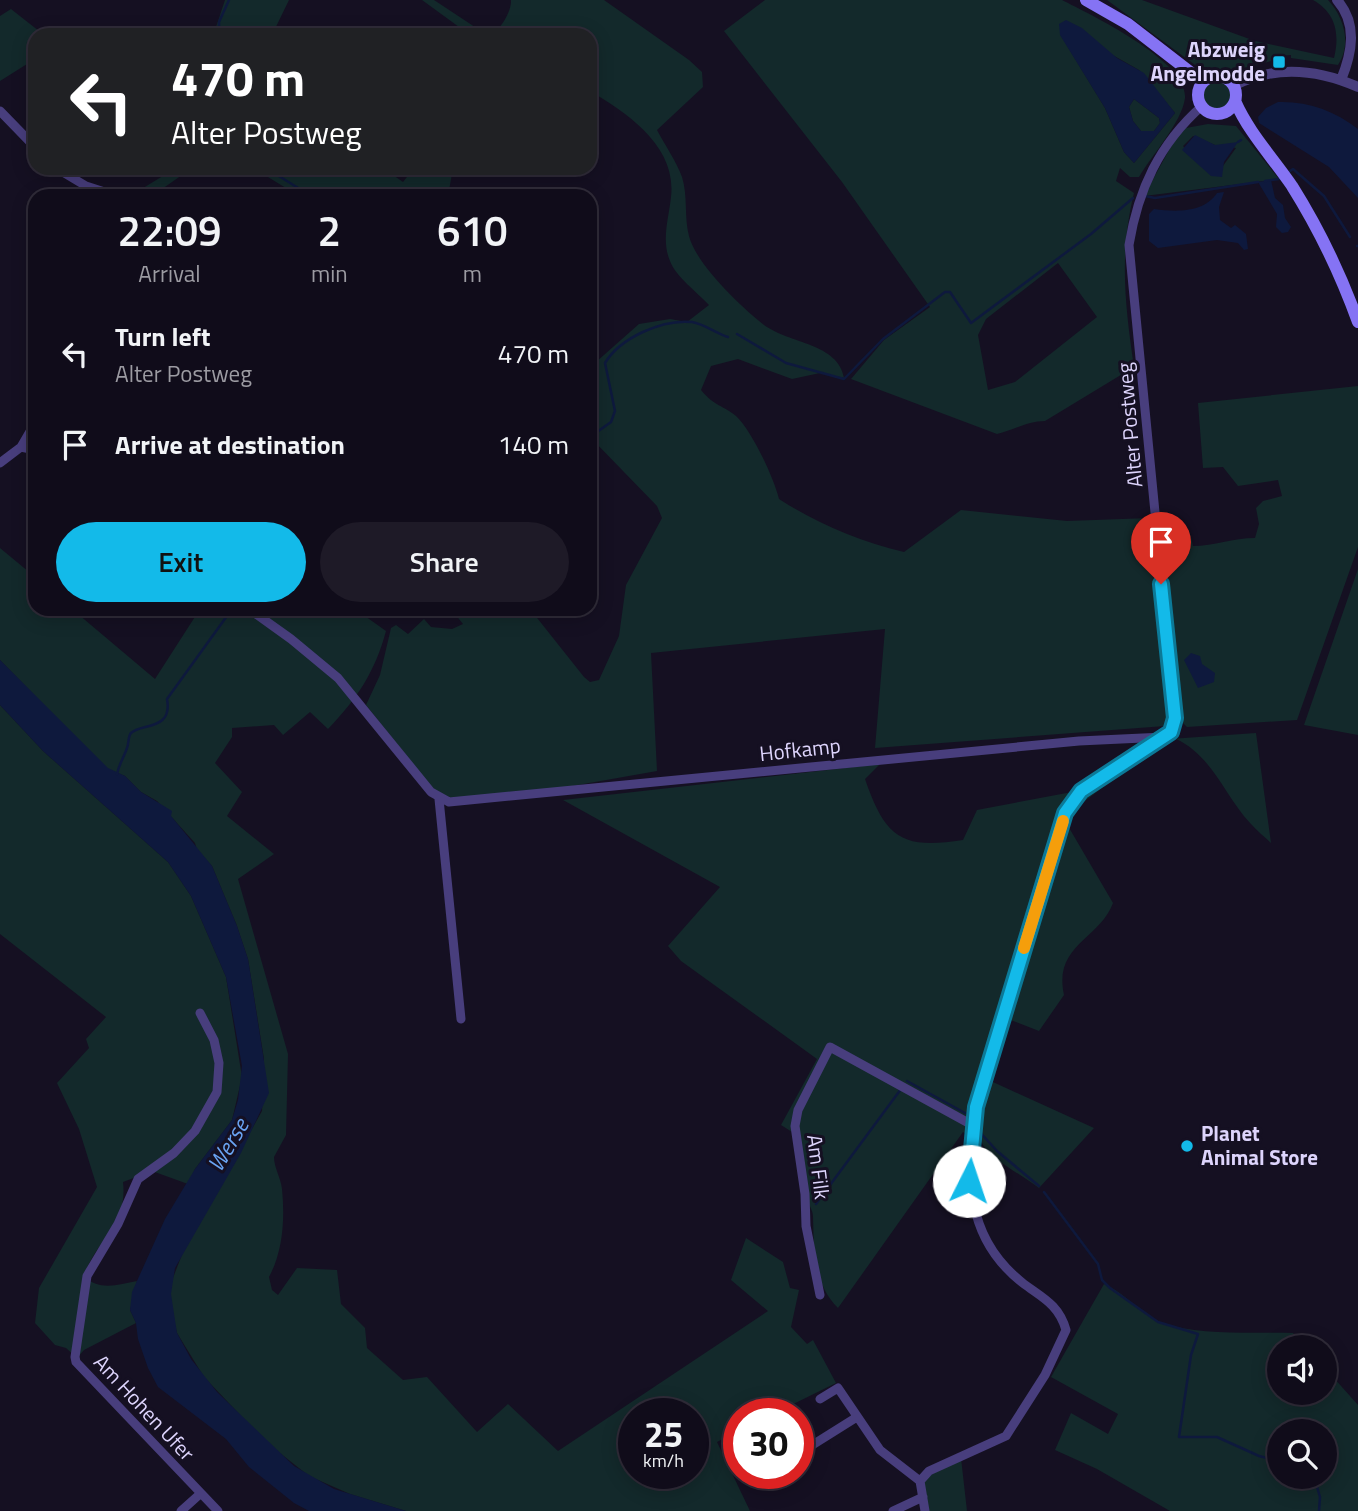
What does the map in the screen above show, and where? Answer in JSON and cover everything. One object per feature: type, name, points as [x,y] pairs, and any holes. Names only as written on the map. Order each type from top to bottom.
[{"type":"main road","points":[[1086,0],[1128,24],[1203,82]]},
{"type":"main road","points":[[1250,130],[1223,113],[1211,113],[1202,106],[1198,94],[1203,82],[1219,76],[1233,86],[1234,102],[1250,130],[1304,206],[1338,272],[1358,322]]},
{"type":"main road","points":[[1223,113],[1234,102]]},
{"type":"street","points":[[1337,0],[1348,18],[1352,35],[1341,80]]},
{"type":"street","points":[[1233,86],[1252,77],[1292,71],[1341,80],[1358,88]]},
{"type":"street","name":"Alter Postweg","points":[[1166,737],[1171,732],[1175,718],[1129,245],[1134,214],[1157,159],[1174,134],[1202,106]]},
{"type":"street","points":[[0,111],[28,140]]},
{"type":"street","points":[[68,175],[95,189]]},
{"type":"street","points":[[0,463],[20,447],[28,434]]},
{"type":"street","points":[[20,447],[28,449]]},
{"type":"street","points":[[258,616],[338,678],[439,799],[461,1019]]},
{"type":"street","points":[[920,1481],[929,1471],[1006,1436],[1045,1375],[1066,1330],[1056,1306],[1002,1265],[973,1209],[969,1181],[976,1107],[1065,813],[1081,791],[1166,737]]},
{"type":"street","name":"Hofkamp","points":[[439,799],[449,802],[472,801],[1026,746],[1166,737]]},
{"type":"street","name":"Am Hohen Ufer","points":[[200,1013],[214,1040],[219,1063],[217,1092],[195,1131],[174,1153],[138,1179],[124,1213],[87,1276],[75,1357],[76,1362],[218,1511]]},
{"type":"street","name":"Am Filk","points":[[821,1295],[806,1226],[806,1194],[795,1126],[798,1110],[830,1047],[974,1126]]},
{"type":"street","points":[[820,1399],[838,1388],[880,1450],[920,1481],[925,1511]]},
{"type":"street","points":[[814,1444],[857,1418]]},
{"type":"street","points":[[181,1511],[201,1493]]},
{"type":"street","points":[[893,1511],[923,1497]]},
{"type":"green space","points":[[225,0],[289,0],[275,28],[216,27]]},
{"type":"green space","points":[[422,0],[434,0],[476,28],[460,28]]},
{"type":"green space","points":[[511,0],[604,0],[702,72],[703,87],[657,130],[682,177],[689,236],[693,247],[720,284],[754,317],[775,331],[823,351],[840,366],[844,378],[820,373],[792,379],[738,359],[711,366],[701,390],[736,416],[749,432],[762,455],[779,499],[839,531],[904,552],[961,510],[1067,521],[1150,518],[1158,638],[1164,639],[1171,715],[1168,729],[1165,726],[875,748],[885,629],[651,653],[657,771],[561,788],[452,799],[433,789],[366,705],[380,675],[391,628],[396,625],[408,634],[424,619],[431,627],[452,629],[463,624],[457,616],[536,616],[584,677],[590,682],[599,680],[619,636],[626,585],[662,518],[657,506],[597,444],[597,361],[639,324],[670,319],[687,322],[709,305],[677,273],[667,253],[671,179],[658,147],[633,121],[597,96],[597,28],[499,28],[510,9]]},
{"type":"green space","points":[[765,0],[1062,0],[1114,28],[1155,55],[1171,69],[1182,84],[1185,98],[1173,128],[1139,177],[1130,177],[1120,168],[1116,181],[1134,193],[1126,237],[1125,280],[1134,367],[1045,421],[997,434],[851,379],[884,340],[930,307],[842,182],[724,31]],"holes":[[[1060,34],[1109,53],[1139,70],[1175,113],[1134,163],[1124,152],[1105,108]],[[1058,263],[1097,317],[1015,382],[988,390],[978,335],[986,319]]]},
{"type":"green space","points":[[1107,0],[1142,0],[1255,41],[1334,58],[1334,25],[1327,11],[1313,0],[1328,0],[1342,22],[1345,48],[1338,65],[1291,58],[1291,55],[1278,56],[1278,59],[1243,69],[1238,75],[1206,73]]},
{"type":"green space","points":[[11,9],[35,28],[28,28],[28,63],[0,81],[0,16]]},
{"type":"green space","points":[[1217,80],[1223,81],[1231,89],[1231,101],[1223,109],[1217,110],[1211,109],[1203,101],[1202,95],[1203,89],[1211,81]]},
{"type":"green space","points":[[1134,99],[1159,118],[1160,123],[1154,131],[1141,131],[1133,121],[1129,107]]},
{"type":"green space","points":[[1208,124],[1236,126],[1279,179],[1144,196],[1175,139],[1186,128]],"holes":[[[1193,136],[1215,145],[1236,148],[1223,166],[1200,165],[1183,146]]]},
{"type":"green space","points":[[164,175],[182,175],[162,189],[142,189]]},
{"type":"green space","points":[[264,175],[393,175],[403,182],[408,175],[452,175],[449,189],[288,189]]},
{"type":"green space","points":[[1358,386],[1358,547],[1297,720],[1187,727],[1180,720],[1156,511],[1170,514],[1181,521],[1189,532],[1193,546],[1208,545],[1255,538],[1259,524],[1256,508],[1263,501],[1282,496],[1278,480],[1238,486],[1223,467],[1203,468],[1198,403]]},
{"type":"green space","points":[[0,548],[28,571],[28,616],[80,616],[155,679],[196,616],[365,616],[386,631],[364,684],[328,729],[310,712],[283,735],[274,725],[232,728],[232,737],[215,763],[242,792],[227,816],[274,854],[238,879],[288,1054],[286,1135],[274,1157],[281,1185],[283,1212],[280,1246],[269,1277],[272,1290],[278,1295],[297,1268],[337,1270],[341,1304],[365,1328],[367,1348],[403,1380],[427,1377],[477,1432],[508,1404],[558,1451],[618,1411],[618,1489],[709,1489],[709,1398],[638,1398],[768,1311],[731,1280],[746,1238],[783,1262],[790,1288],[799,1290],[791,1327],[807,1344],[813,1340],[836,1383],[806,1398],[723,1398],[723,1439],[717,1442],[723,1455],[723,1489],[739,1489],[750,1511],[406,1511],[350,1494],[309,1476],[266,1442],[204,1377],[177,1333],[171,1307],[171,1283],[183,1252],[262,1111],[264,1059],[248,959],[212,866],[157,801],[141,792],[125,776],[108,769],[0,660]]},
{"type":"green space","points":[[1358,569],[1358,735],[1304,725]]},
{"type":"green space","points":[[0,705],[43,751],[168,862],[191,896],[226,977],[242,1077],[232,1120],[195,1169],[188,1184],[152,1171],[123,1182],[121,1210],[84,1276],[102,1285],[137,1281],[130,1310],[136,1323],[84,1350],[77,1358],[66,1348],[55,1345],[35,1323],[39,1288],[97,1187],[79,1129],[57,1083],[89,1048],[86,1039],[106,1017],[0,934]]},
{"type":"green space","points":[[1256,733],[1271,843],[1253,827],[1200,756],[1176,739],[1143,757],[1073,810],[1068,826],[1113,903],[1098,926],[1071,953],[1062,978],[1064,995],[1039,1031],[1008,1019],[1070,811],[1082,794],[1170,739]]},
{"type":"green space","points":[[880,764],[865,779],[880,814],[898,835],[924,843],[963,840],[977,810],[1072,792],[1057,813],[985,1062],[969,1136],[963,1132],[838,1308],[824,1288],[816,1266],[813,1215],[806,1194],[800,1137],[781,1125],[817,1059],[681,961],[668,946],[720,887],[563,800]]},
{"type":"green space","points":[[993,1082],[1094,1128],[1039,1188],[994,1157],[985,1148],[980,1137],[980,1107],[986,1084]]},
{"type":"green space","points":[[1104,1284],[1155,1319],[1177,1327],[1227,1332],[1293,1333],[1295,1335],[1267,1335],[1267,1405],[1337,1405],[1337,1381],[1358,1405],[1358,1511],[1170,1511],[1097,1469],[1055,1450],[1071,1413],[1108,1434],[1118,1414],[1051,1377]]},
{"type":"green space","points":[[961,1458],[967,1511],[925,1511],[920,1481]]},
{"type":"water","points":[[1066,20],[1082,28],[1117,58],[1144,73],[1175,113],[1134,163],[1124,152],[1105,108],[1060,35],[1059,24]],"holes":[[[1134,99],[1159,118],[1160,123],[1154,131],[1141,131],[1133,121],[1129,107]]]},
{"type":"water","points":[[1278,102],[1321,108],[1358,129],[1358,198],[1329,167],[1259,123],[1258,117],[1266,108]]},
{"type":"water","points":[[1195,135],[1215,145],[1238,142],[1224,162],[1222,177],[1211,176],[1182,150]]},
{"type":"water","points":[[1271,180],[1275,198],[1283,205],[1285,218],[1291,227],[1288,232],[1282,233],[1276,227],[1277,214],[1258,182]]},
{"type":"water","points":[[1224,192],[1219,207],[1220,220],[1231,228],[1235,225],[1246,234],[1248,249],[1244,250],[1238,243],[1217,240],[1158,248],[1149,241],[1149,214],[1154,209],[1189,210],[1205,204],[1217,193]]},
{"type":"water","points":[[1191,653],[1200,656],[1202,664],[1215,673],[1214,682],[1198,688],[1184,660]]},
{"type":"water","name":"Werse","points":[[0,660],[108,768],[125,776],[141,792],[172,811],[171,816],[212,866],[248,959],[269,1093],[241,1153],[175,1268],[171,1294],[177,1333],[191,1359],[217,1392],[294,1466],[334,1489],[406,1511],[309,1511],[294,1503],[249,1467],[226,1439],[158,1387],[148,1368],[130,1310],[132,1292],[165,1219],[195,1169],[232,1120],[238,1100],[242,1066],[226,977],[191,896],[168,862],[43,751],[0,705]]},
{"type":"waterway","points":[[219,28],[229,0]]},
{"type":"waterway","points":[[1290,171],[1293,169],[1324,196],[1350,237]]},
{"type":"waterway","points":[[277,175],[300,189]]},
{"type":"waterway","points":[[1265,181],[1279,179]]},
{"type":"waterway","points":[[1145,196],[1155,198],[1258,182]]},
{"type":"waterway","points":[[737,334],[786,363],[844,379],[883,339],[945,292],[950,292],[971,323],[1091,234],[1133,198]]},
{"type":"waterway","points":[[597,432],[611,422],[615,411],[605,363],[631,338],[655,327],[680,322],[696,323],[728,337]]},
{"type":"waterway","points":[[117,774],[130,734],[161,721],[168,709],[167,699],[227,616]]},
{"type":"waterway","points":[[907,1081],[965,1113]]},
{"type":"waterway","points":[[816,1204],[901,1089]]},
{"type":"waterway","points":[[977,1129],[997,1151],[1039,1186]]},
{"type":"waterway","points":[[1044,1192],[1098,1264],[1102,1280],[1110,1288],[1158,1322],[1198,1334],[1191,1355],[1179,1437],[1217,1437],[1267,1458]]},
{"type":"waterway","points":[[1318,1489],[1319,1511]]},
{"type":"slow traffic","points":[[1024,948],[1063,821]]},
{"type":"place","name":"Abzweig Angelmodde","points":[[1279,62]]},
{"type":"place","name":"Planet Animal Store","points":[[1187,1146]]},
{"type":"route","points":[[969,1181],[976,1107],[1065,813],[1081,791],[1171,732],[1175,718],[1161,584]]}]
